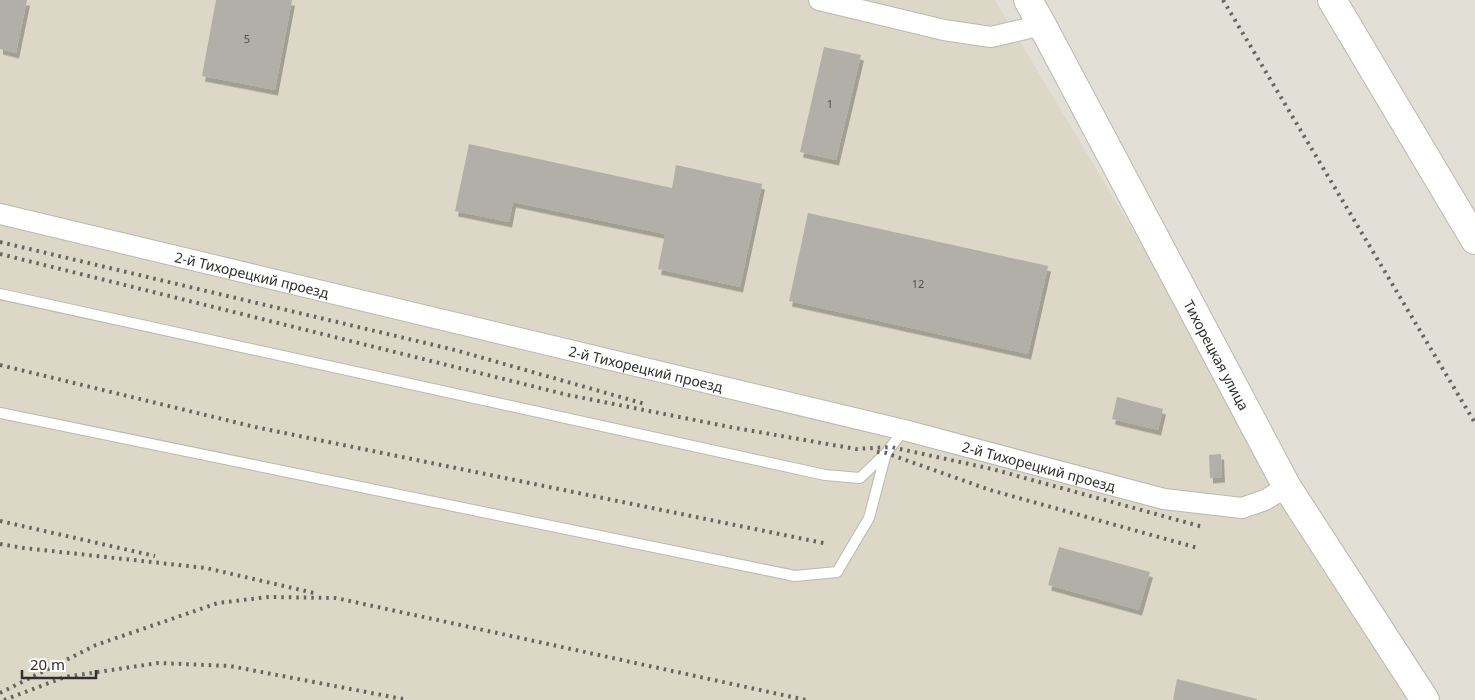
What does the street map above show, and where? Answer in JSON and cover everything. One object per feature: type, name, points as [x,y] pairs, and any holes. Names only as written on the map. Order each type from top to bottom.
[{"type":"street","points":[[819,0],[944,30],[991,37],[1042,25]]},
{"type":"street","name":"Тихорецкая улица","points":[[1028,0],[1287,487],[1425,700]]},
{"type":"street","points":[[1332,0],[1475,240]]},
{"type":"street","name":"2-й Тихорецкий проезд","points":[[0,214],[904,430],[1164,499],[1242,508],[1265,500],[1287,487]]},
{"type":"lane","points":[[0,294],[825,475],[860,478],[886,453],[904,430]]},
{"type":"lane","points":[[0,413],[795,576],[837,572],[869,518],[886,453]]},
{"type":"shaded area","points":[[0,0],[995,0],[1414,700],[0,700]]},
{"type":"building","points":[[0,0],[27,0],[16,53],[0,49]]},
{"type":"building","points":[[216,0],[292,0],[275,90],[202,76]]},
{"type":"building","points":[[824,47],[861,55],[836,160],[800,152]]},
{"type":"building","points":[[469,144],[672,188],[676,165],[762,184],[740,287],[658,269],[665,234],[513,202],[509,222],[455,211]]},
{"type":"building","points":[[808,213],[1048,266],[1028,354],[789,301]]},
{"type":"building","points":[[1117,397],[1163,409],[1158,430],[1112,419]]},
{"type":"building","points":[[1221,454],[1222,477],[1210,478],[1209,455]]},
{"type":"building","points":[[1059,547],[1150,572],[1139,610],[1048,585]]},
{"type":"building","points":[[1177,679],[1257,699],[1257,700],[1173,700]]},
{"type":"railway","points":[[1223,0],[1475,423]]},
{"type":"railway","points":[[0,242],[455,350],[645,404]]},
{"type":"railway","points":[[0,254],[568,395],[730,427],[856,449],[891,447],[992,469],[1203,527]]},
{"type":"railway","points":[[0,365],[255,427],[828,544]]},
{"type":"railway","points":[[877,452],[886,453],[990,490],[1198,548]]},
{"type":"railway","points":[[0,521],[155,556]]},
{"type":"railway","points":[[0,544],[206,568],[314,593]]},
{"type":"railway","points":[[0,693],[96,645],[218,603],[268,597],[336,598],[806,700]]},
{"type":"railway","points":[[4,700],[65,677],[158,663],[230,666],[408,700]]}]
